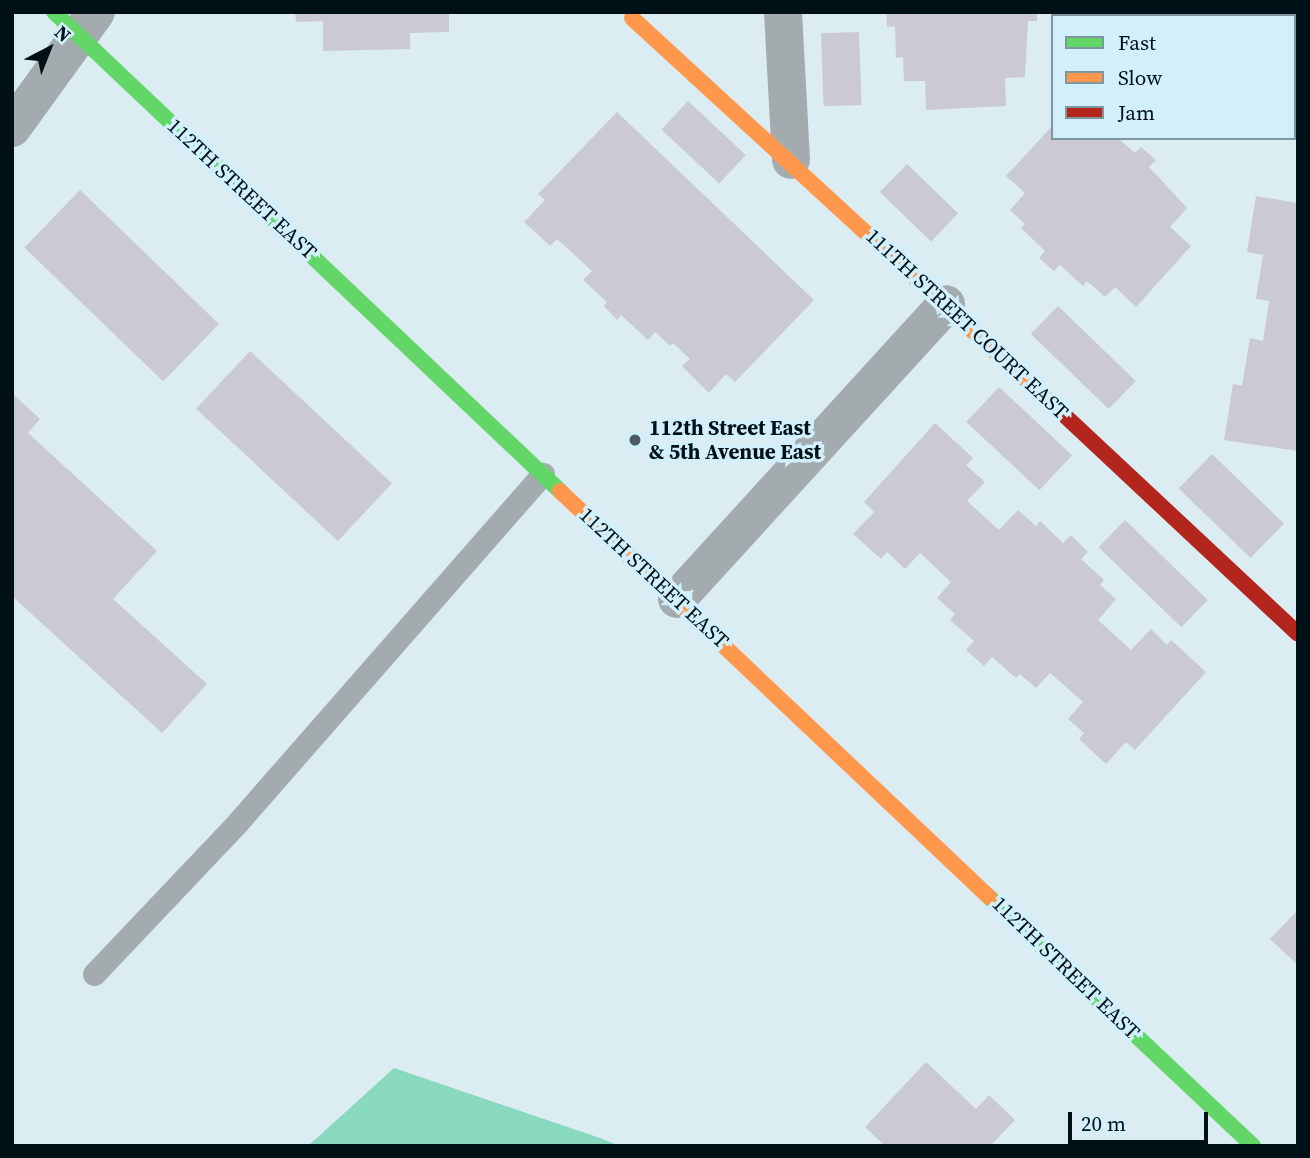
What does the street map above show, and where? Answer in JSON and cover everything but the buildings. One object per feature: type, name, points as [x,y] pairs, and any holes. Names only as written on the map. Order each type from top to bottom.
[{"type":"main road","name":"111TH STREET COURT EAST","points":[[632,18],[791,160],[1298,634]]},
{"type":"main road","name":"112TH STREET EAST","points":[[76,20],[543,473],[1253,1146]]},
{"type":"street","points":[[783,12],[791,160]]},
{"type":"street","points":[[12,128],[76,20]]},
{"type":"street","points":[[677,599],[946,304]]},
{"type":"lane","points":[[94,974],[238,822],[543,473]]},
{"type":"green space","points":[[394,1068],[603,1139],[619,1146],[308,1146]]},
{"type":"traffic: fast","points":[[54,12],[560,491]]},
{"type":"traffic: fast","points":[[989,897],[1253,1146]]},
{"type":"traffic: slow","points":[[632,18],[1062,413]]},
{"type":"traffic: slow","points":[[560,491],[989,897]]},
{"type":"traffic: jam","points":[[1062,413],[1298,634]]},
{"type":"place","name":"112th Street East & 5th Avenue East","points":[[635,440]]}]
